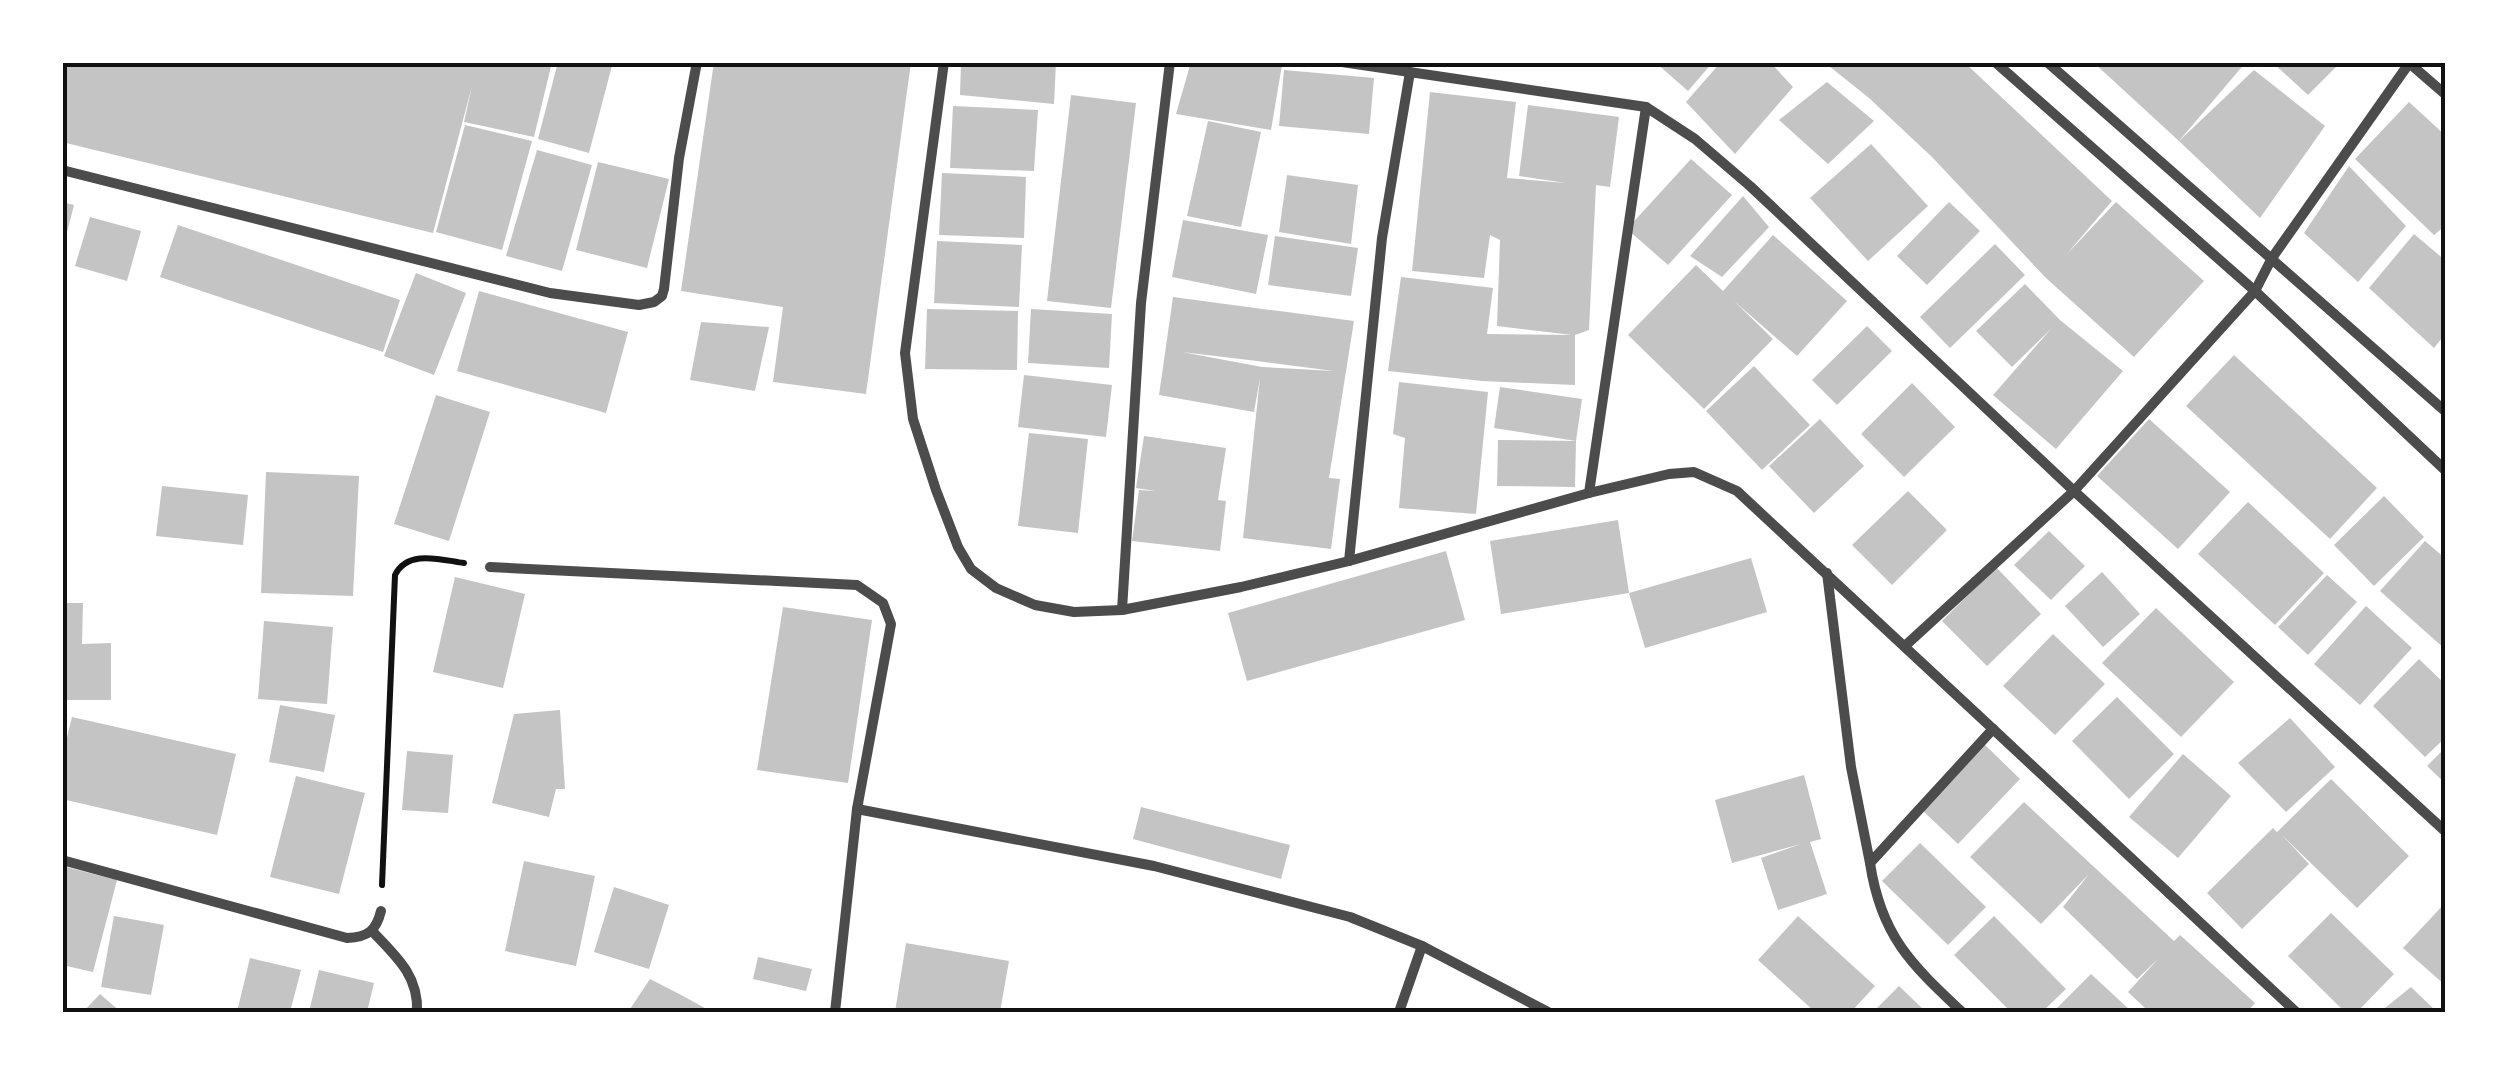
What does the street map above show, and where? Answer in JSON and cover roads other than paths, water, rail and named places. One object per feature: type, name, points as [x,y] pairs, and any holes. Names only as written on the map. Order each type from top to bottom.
[{"type":"street","points":[[62,170],[550,293],[639,305],[654,302],[664,289],[679,158],[697,62]]},
{"type":"street","points":[[944,62],[905,353],[913,419],[958,547],[971,569],[996,588],[1035,605],[1074,612],[1122,610],[1349,562],[1589,494],[1668,474],[1694,472],[1737,492],[1906,645],[2296,1012]]},
{"type":"street","points":[[1122,610],[1140,303],[1170,62]]},
{"type":"street","points":[[1342,62],[1646,107],[1694,139],[1750,186],[2074,491],[2446,832]]},
{"type":"street","points":[[1995,62],[2256,291],[2446,471]]},
{"type":"street","points":[[2047,62],[2446,412]]},
{"type":"street","points":[[1906,645],[2074,491],[2256,291],[2272,258],[2409,63],[2446,95]]},
{"type":"street","points":[[1349,562],[1382,238],[1410,72]]},
{"type":"street","points":[[1589,494],[1646,107]]},
{"type":"street","points":[[490,567],[857,585],[883,604],[891,624],[858,809],[835,1012]]},
{"type":"street","points":[[1827,573],[1851,767],[1878,907],[1891,934],[1918,971],[1962,1012]]},
{"type":"street","points":[[1870,863],[1993,729]]},
{"type":"street","points":[[858,809],[1154,866],[1350,918],[1422,946],[1548,1012]]},
{"type":"street","points":[[62,860],[347,938],[372,931],[382,911]]},
{"type":"street","points":[[372,931],[405,964],[415,984],[417,1012]]},
{"type":"street","points":[[1399,1012],[1422,946]]}]
